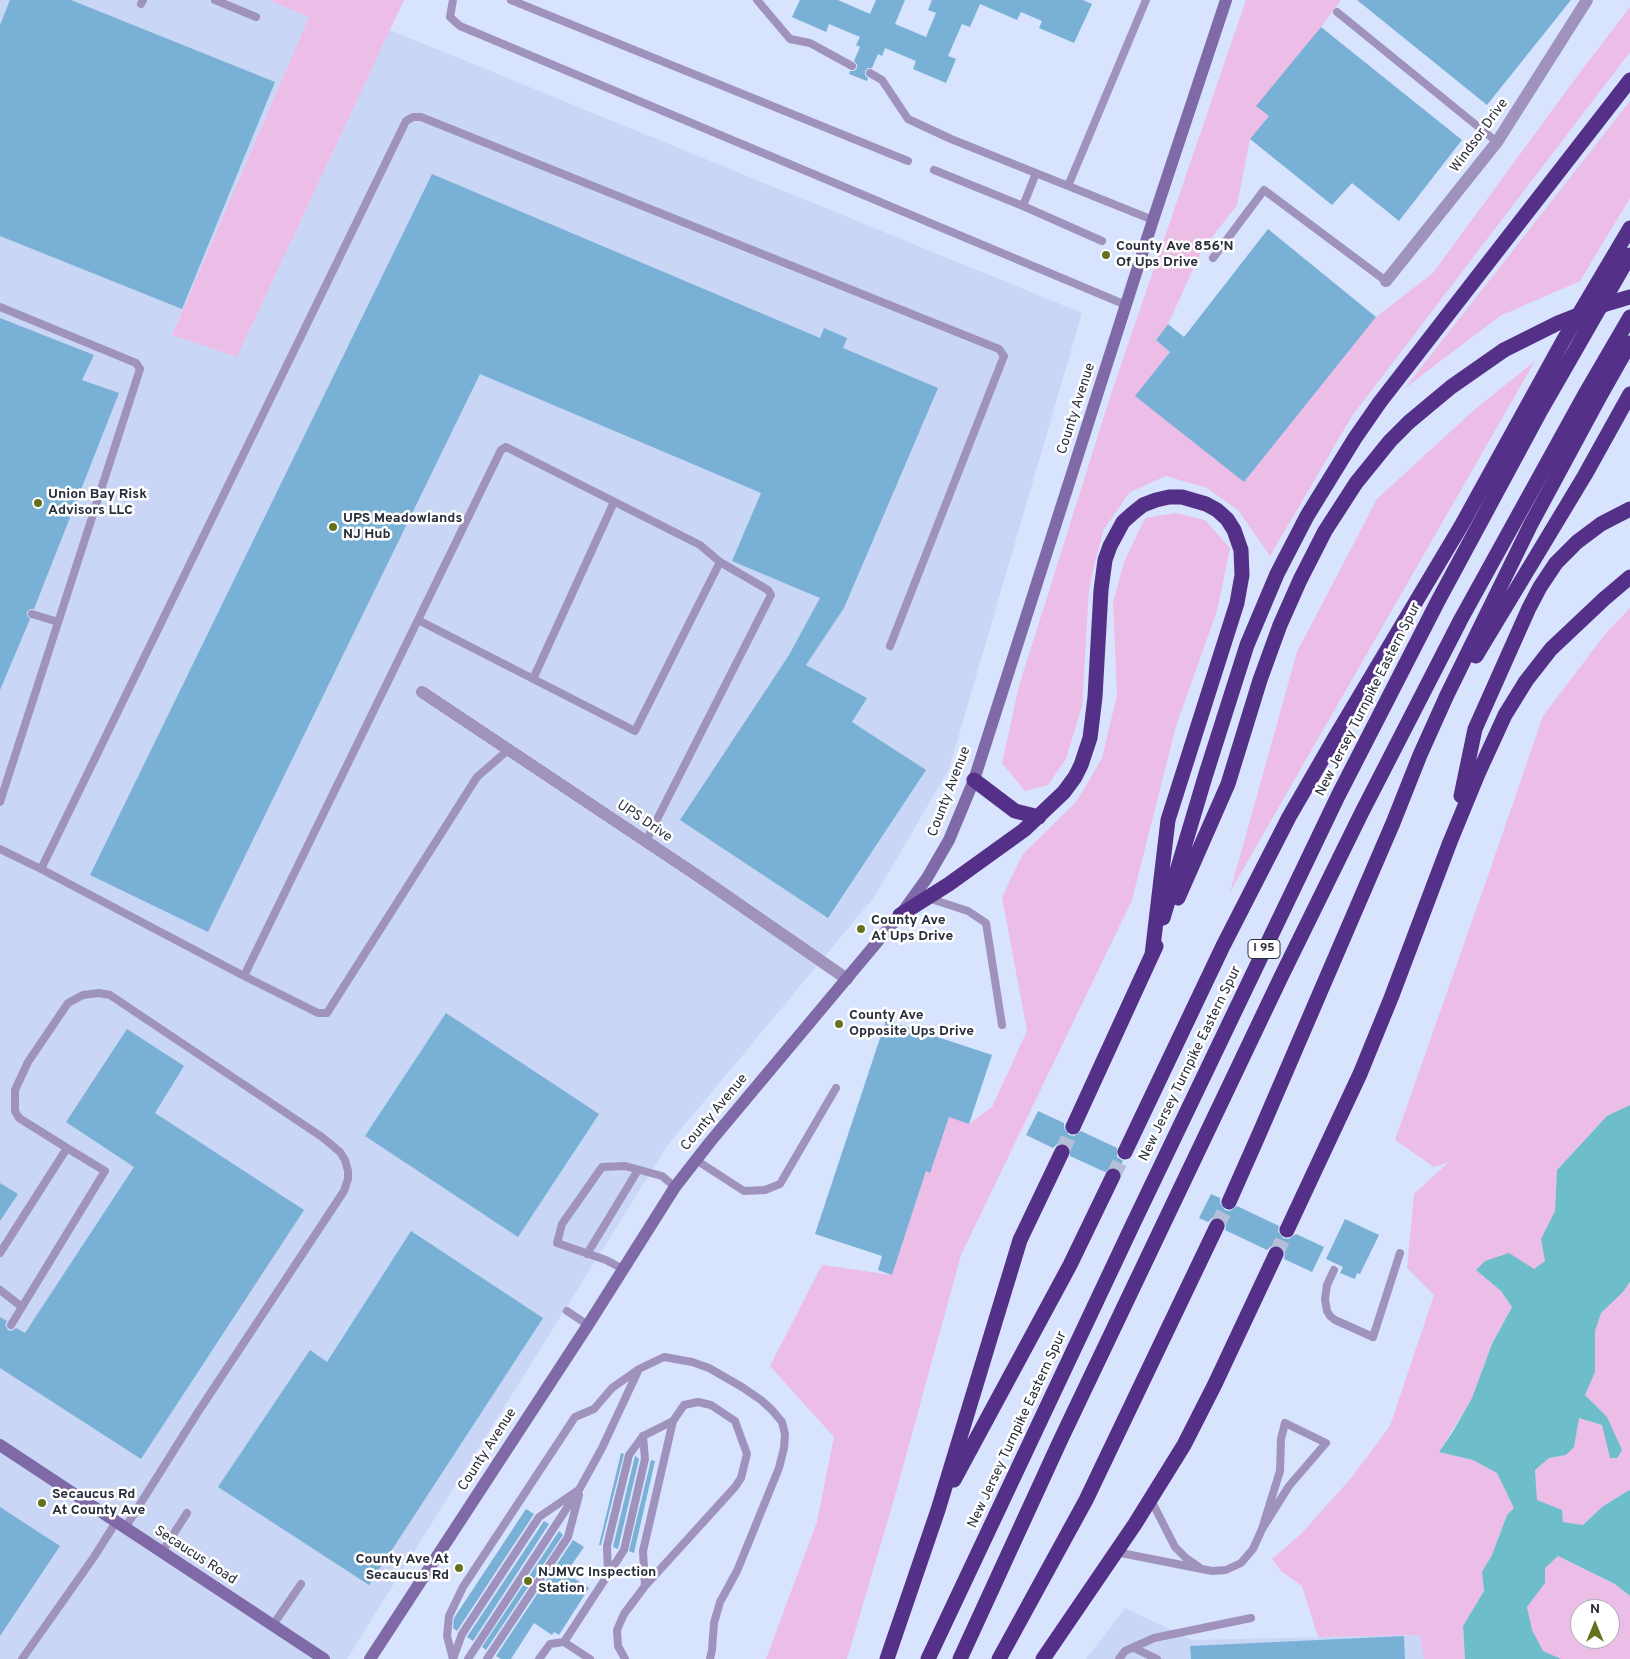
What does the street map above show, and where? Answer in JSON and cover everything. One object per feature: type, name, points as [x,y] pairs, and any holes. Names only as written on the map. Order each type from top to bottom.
[{"type":"highway","points":[[1152,955],[1240,667],[1270,589],[1298,531],[1355,438],[1380,402],[1630,80]]},
{"type":"highway","points":[[1124,1152],[1222,946],[1289,817],[1461,526],[1563,342],[1630,228]]},
{"type":"highway","name":"New Jersey Turnpike Eastern Spur","points":[[928,1659],[1133,1224],[1338,796],[1438,601],[1541,410],[1630,255]]},
{"type":"highway","points":[[1073,1127],[1228,784],[1260,680],[1283,618],[1325,531],[1356,483],[1390,441],[1409,422],[1451,386],[1504,350],[1558,323],[1606,304],[1630,298]]},
{"type":"highway","name":"I 95","points":[[960,1659],[1045,1471],[1280,977],[1353,830],[1457,627],[1630,317]]},
{"type":"highway","points":[[1229,1202],[1393,823],[1420,756],[1474,638],[1598,398],[1630,343]]},
{"type":"highway","points":[[1393,823],[1427,759],[1479,650],[1581,481],[1630,394]]},
{"type":"highway","points":[[900,915],[922,896],[949,884],[1017,836],[1064,792],[1082,765],[1090,738],[1100,590],[1105,560],[1123,522],[1133,512],[1143,505],[1156,500],[1182,497],[1206,504],[1218,510],[1227,520],[1234,530],[1241,550],[1242,575],[1232,616],[1168,820],[1152,955]]},
{"type":"highway","points":[[1450,842],[1475,729],[1534,598],[1556,563],[1577,542],[1601,524],[1630,509]]},
{"type":"highway","points":[[1287,1230],[1356,1082],[1398,980],[1450,842],[1505,715],[1526,681],[1552,649],[1630,577]]},
{"type":"highway","points":[[974,780],[1014,811],[1039,817]]},
{"type":"highway","points":[[887,1659],[938,1510],[1020,1240],[1062,1152]]},
{"type":"highway","points":[[938,1510],[1070,1265],[1113,1176]]},
{"type":"highway","points":[[999,1659],[1086,1500],[1217,1226]]},
{"type":"highway","points":[[1043,1659],[1151,1500],[1184,1445],[1276,1254]]},
{"type":"main road","name":"County Avenue","points":[[922,896],[949,840],[974,780],[1153,220],[1226,0]]},
{"type":"main road","name":"County Avenue","points":[[370,1659],[676,1187],[696,1160],[900,915]]},
{"type":"main road","name":"Secaucus Road","points":[[0,1445],[324,1659]]},
{"type":"street","name":"Windsor Drive","points":[[1386,281],[1497,142],[1586,0]]},
{"type":"street","name":"UPS Drive","points":[[422,692],[646,841],[847,979]]},
{"type":"lane","points":[[215,0],[256,17]]},
{"type":"lane","points":[[453,0],[450,17],[460,26],[1126,305]]},
{"type":"lane","points":[[511,0],[908,161]]},
{"type":"lane","points":[[757,0],[790,39],[810,43],[852,66]]},
{"type":"lane","points":[[1068,186],[1146,0]]},
{"type":"lane","points":[[1337,12],[1497,142]]},
{"type":"lane","points":[[870,73],[882,80],[908,119],[951,139],[1153,220]]},
{"type":"lane","points":[[41,869],[406,121],[413,117],[421,117],[999,349],[1004,356],[890,646]]},
{"type":"lane","points":[[934,170],[1102,241]]},
{"type":"lane","points":[[1023,206],[1036,173]]},
{"type":"lane","points":[[1213,258],[1264,190],[1386,281]]},
{"type":"lane","points":[[0,307],[136,363],[140,369],[0,802]]},
{"type":"lane","points":[[244,976],[501,450],[506,447],[700,545],[720,562],[768,590],[771,595],[646,841]]},
{"type":"lane","points":[[533,679],[614,502]]},
{"type":"lane","points":[[418,620],[635,732],[720,562]]},
{"type":"lane","points":[[32,614],[58,622]]},
{"type":"lane","points":[[0,849],[244,976],[318,1013],[327,1013],[477,777],[508,750]]},
{"type":"lane","points":[[922,896],[968,911],[986,923],[1002,1025]]},
{"type":"lane","points":[[12,1325],[105,1171],[19,1118],[14,1111],[15,1090],[28,1062],[68,1003],[82,995],[99,992],[110,995],[322,1137],[340,1152],[345,1160],[348,1179],[344,1191],[121,1525],[94,1557],[22,1659]]},
{"type":"lane","points":[[696,1160],[744,1191],[765,1190],[780,1184],[836,1088]]},
{"type":"lane","points":[[0,1253],[67,1148]]},
{"type":"lane","points":[[624,1268],[557,1244],[562,1224],[602,1167],[625,1166],[662,1176],[676,1187]]},
{"type":"lane","points":[[587,1254],[638,1170]]},
{"type":"lane","points":[[1334,1270],[1327,1285],[1325,1299],[1327,1311],[1334,1320],[1373,1337],[1400,1253]]},
{"type":"lane","points":[[0,1290],[22,1307]]},
{"type":"lane","points":[[567,1311],[588,1325]]},
{"type":"lane","points":[[453,1659],[447,1636],[449,1616],[463,1587],[575,1417],[594,1409],[612,1388],[639,1369],[664,1357],[692,1362],[709,1368],[761,1400],[782,1422],[785,1434],[779,1468],[736,1571],[720,1602],[714,1622],[710,1659]]},
{"type":"lane","points":[[468,1659],[580,1488],[602,1448],[639,1369]]},
{"type":"lane","points":[[626,1659],[618,1646],[617,1630],[624,1614],[645,1586],[741,1478],[747,1454],[735,1422],[711,1405],[698,1402],[684,1406],[673,1421],[643,1551],[645,1586]]},
{"type":"lane","points":[[608,1573],[608,1546],[629,1455],[643,1436],[673,1421]]},
{"type":"lane","points":[[1116,1552],[1206,1570],[1226,1570],[1241,1563],[1252,1549],[1262,1529],[1290,1486],[1326,1443],[1285,1423],[1281,1439],[1280,1471],[1262,1529]]},
{"type":"lane","points":[[564,1642],[624,1550],[645,1459],[643,1436]]},
{"type":"lane","points":[[453,1659],[462,1634],[539,1517],[580,1488]]},
{"type":"lane","points":[[487,1659],[568,1536],[580,1488]]},
{"type":"lane","points":[[1151,1500],[1175,1547],[1186,1558],[1206,1570]]},
{"type":"lane","points":[[162,1552],[187,1513]]},
{"type":"lane","points":[[274,1625],[301,1584]]},
{"type":"lane","points":[[1118,1659],[1125,1651],[1154,1638],[1251,1618]]},
{"type":"lane","points":[[539,1659],[550,1644],[564,1642],[590,1659]]},
{"type":"lane","points":[[1134,1648],[1157,1659]]},
{"type":"shaded area","points":[[0,0],[269,0],[309,17],[172,334],[237,357],[390,30],[1082,313],[949,769],[875,896],[667,1146],[347,1659],[0,1659]]},
{"type":"shaded area","points":[[269,0],[404,0],[237,357],[172,335],[309,17]]},
{"type":"shaded area","points":[[1246,0],[1341,0],[1257,106],[1269,116],[1250,139],[1237,205],[1202,250],[1168,324],[1156,340],[1170,352],[1136,396],[1244,482],[1376,317],[1433,273],[1630,7],[1630,52],[1352,416],[1270,556],[1238,510],[1207,488],[1166,476],[1130,492],[1104,529],[1095,562],[1089,590],[1082,706],[1066,759],[1048,785],[1025,791],[1002,763],[1019,686],[1111,394]]},
{"type":"shaded area","points":[[1630,101],[1630,198],[1580,281],[1500,316],[1405,388]]},
{"type":"shaded area","points":[[1535,361],[1230,892],[1297,652],[1377,499],[1474,410]]},
{"type":"shaded area","points":[[1176,513],[1205,520],[1230,548],[1217,611],[1176,726],[1132,900],[961,1255],[896,1492],[847,1659],[766,1659],[817,1522],[834,1437],[770,1366],[822,1265],[892,1275],[926,1171],[930,1172],[949,1117],[969,1124],[992,1107],[1027,1031],[1002,897],[1023,854],[1077,801],[1102,758],[1117,695],[1113,603],[1124,562],[1145,518]]},
{"type":"shaded area","points":[[1630,608],[1630,1105],[1607,1116],[1557,1170],[1555,1211],[1541,1239],[1545,1261],[1534,1269],[1476,1270],[1501,1291],[1512,1307],[1492,1344],[1472,1398],[1439,1452],[1473,1460],[1497,1473],[1515,1508],[1507,1515],[1492,1555],[1482,1572],[1484,1591],[1463,1626],[1465,1659],[1424,1659],[1420,1635],[1318,1637],[1302,1586],[1281,1571],[1272,1559],[1302,1533],[1352,1477],[1390,1426],[1434,1295],[1407,1268],[1414,1194],[1449,1162],[1434,1167],[1395,1140],[1543,716],[1606,633]]},
{"type":"shaded area","points":[[1630,1105],[1630,1282],[1623,1292],[1601,1313],[1595,1331],[1595,1372],[1585,1395],[1607,1417],[1622,1450],[1617,1458],[1610,1458],[1602,1425],[1579,1418],[1574,1447],[1566,1455],[1549,1458],[1535,1470],[1537,1500],[1562,1510],[1563,1522],[1583,1525],[1602,1507],[1630,1491],[1630,1596],[1615,1584],[1558,1556],[1545,1568],[1545,1583],[1527,1607],[1532,1630],[1543,1651],[1561,1659],[1465,1659],[1463,1626],[1484,1591],[1482,1572],[1492,1555],[1507,1515],[1514,1508],[1497,1473],[1473,1460],[1439,1452],[1472,1398],[1492,1344],[1512,1307],[1501,1291],[1476,1270],[1485,1261],[1509,1253],[1534,1269],[1545,1261],[1541,1239],[1555,1211],[1557,1170],[1607,1116]]},
{"type":"shaded area","points":[[1630,1282],[1630,1491],[1628,1490],[1602,1507],[1583,1525],[1563,1522],[1561,1510],[1537,1501],[1535,1470],[1549,1458],[1566,1455],[1579,1418],[1602,1425],[1607,1417],[1585,1395],[1595,1372],[1595,1331],[1601,1313],[1623,1292]]},
{"type":"shaded area","points":[[1558,1556],[1615,1584],[1630,1596],[1630,1659],[1561,1659],[1543,1651],[1532,1631],[1527,1607],[1545,1583],[1545,1568]]},
{"type":"shaded area","points":[[1125,1608],[1192,1640],[1420,1635],[1424,1659],[1086,1659]]},
{"type":"building","points":[[10,0],[71,0],[275,82],[182,309],[0,236],[0,25]]},
{"type":"building","points":[[800,0],[838,0],[870,14],[876,0],[905,0],[895,24],[926,37],[936,13],[928,10],[932,0],[1083,0],[1092,4],[1074,43],[1039,28],[1042,21],[1021,12],[1017,20],[980,4],[970,27],[962,24],[948,56],[956,59],[946,83],[913,69],[916,61],[885,48],[882,56],[878,54],[872,68],[868,68],[865,71],[865,75],[868,78],[867,81],[849,74],[850,71],[854,71],[857,68],[857,64],[854,61],[860,47],[856,45],[860,37],[829,24],[826,32],[792,17]]},
{"type":"building","points":[[1357,0],[1571,0],[1487,105]]},
{"type":"building","points":[[1321,27],[1462,140],[1399,221],[1352,183],[1332,205],[1250,139],[1269,116],[1256,106]]},
{"type":"building","name":"UPS Meadowlands NJ Hub","points":[[432,174],[820,338],[824,328],[847,338],[843,348],[938,388],[844,608],[806,665],[867,698],[852,722],[926,770],[828,918],[680,820],[789,655],[820,598],[732,561],[761,493],[480,374],[208,932],[90,875]]},
{"type":"building","points":[[1268,229],[1376,317],[1244,482],[1135,396],[1170,352],[1156,340],[1168,324],[1184,337]]},
{"type":"building","name":"Union Bay Risk Advisors LLC","points":[[0,318],[94,355],[82,380],[119,393],[34,609],[30,609],[27,612],[27,616],[30,619],[0,690]]},
{"type":"building","points":[[446,1013],[599,1114],[518,1237],[365,1136]]},
{"type":"building","points":[[886,1020],[992,1055],[969,1124],[949,1117],[930,1173],[926,1171],[892,1275],[878,1270],[882,1256],[815,1234]]},
{"type":"building","points":[[127,1029],[184,1066],[155,1113],[304,1210],[141,1459],[0,1368],[0,1317],[7,1321],[5,1325],[8,1330],[11,1331],[16,1328],[25,1333],[134,1167],[66,1122]]},
{"type":"building","points":[[1038,1111],[1064,1123],[1064,1128],[1069,1135],[1074,1136],[1081,1131],[1117,1148],[1117,1157],[1123,1161],[1119,1169],[1112,1167],[1105,1172],[1070,1156],[1070,1147],[1066,1143],[1057,1144],[1053,1148],[1026,1135]]},
{"type":"building","points":[[0,1183],[18,1194],[0,1221]]},
{"type":"building","points":[[1211,1194],[1220,1198],[1220,1203],[1225,1210],[1230,1211],[1237,1206],[1279,1226],[1278,1231],[1283,1238],[1288,1239],[1296,1234],[1324,1247],[1312,1272],[1284,1259],[1285,1253],[1280,1246],[1275,1245],[1267,1250],[1225,1230],[1225,1221],[1221,1217],[1212,1218],[1208,1222],[1199,1218]]},
{"type":"building","points":[[1345,1219],[1379,1235],[1360,1274],[1357,1273],[1355,1279],[1340,1273],[1343,1267],[1326,1259]]},
{"type":"building","points":[[411,1231],[543,1318],[369,1585],[218,1487],[310,1350],[327,1362]]},
{"type":"building","points":[[621,1453],[624,1454],[601,1545],[599,1545]]},
{"type":"building","points":[[635,1456],[639,1459],[618,1549],[613,1547]]},
{"type":"building","points":[[651,1460],[655,1461],[634,1553],[629,1551]]},
{"type":"building","points":[[0,1507],[60,1546],[0,1636]]},
{"type":"building","points":[[526,1509],[534,1514],[457,1631],[453,1628],[454,1618]]},
{"type":"building","points":[[544,1521],[549,1524],[473,1641],[467,1637]]},
{"type":"building","points":[[559,1531],[563,1535],[486,1650],[482,1647]]},
{"type":"building","points":[[573,1540],[584,1547],[566,1573],[589,1588],[559,1635],[554,1632],[552,1635],[534,1623],[511,1659],[501,1659],[496,1656]]},
{"type":"building","points":[[1404,1636],[1405,1659],[1191,1659],[1190,1646]]},
{"type":"tunnel","points":[[1062,1152],[1073,1127]]},
{"type":"tunnel","points":[[1113,1176],[1125,1152]]},
{"type":"tunnel","points":[[1217,1226],[1229,1202]]},
{"type":"tunnel","points":[[1276,1254],[1287,1230]]},
{"type":"place","name":"County Ave 856'N Of Ups Drive","points":[[1106,255]]},
{"type":"place","name":"Union Bay Risk Advisors LLC","points":[[38,503]]},
{"type":"place","name":"UPS Meadowlands NJ Hub","points":[[333,527]]},
{"type":"place","name":"County Ave At Ups Drive","points":[[861,929]]},
{"type":"place","name":"County Ave Opposite Ups Drive","points":[[839,1024]]},
{"type":"place","name":"Secaucus Rd At County Ave","points":[[42,1503]]},
{"type":"place","name":"County Ave At Secaucus Rd","points":[[459,1568]]},
{"type":"place","name":"NJMVC Inspection Station","points":[[528,1581]]}]
